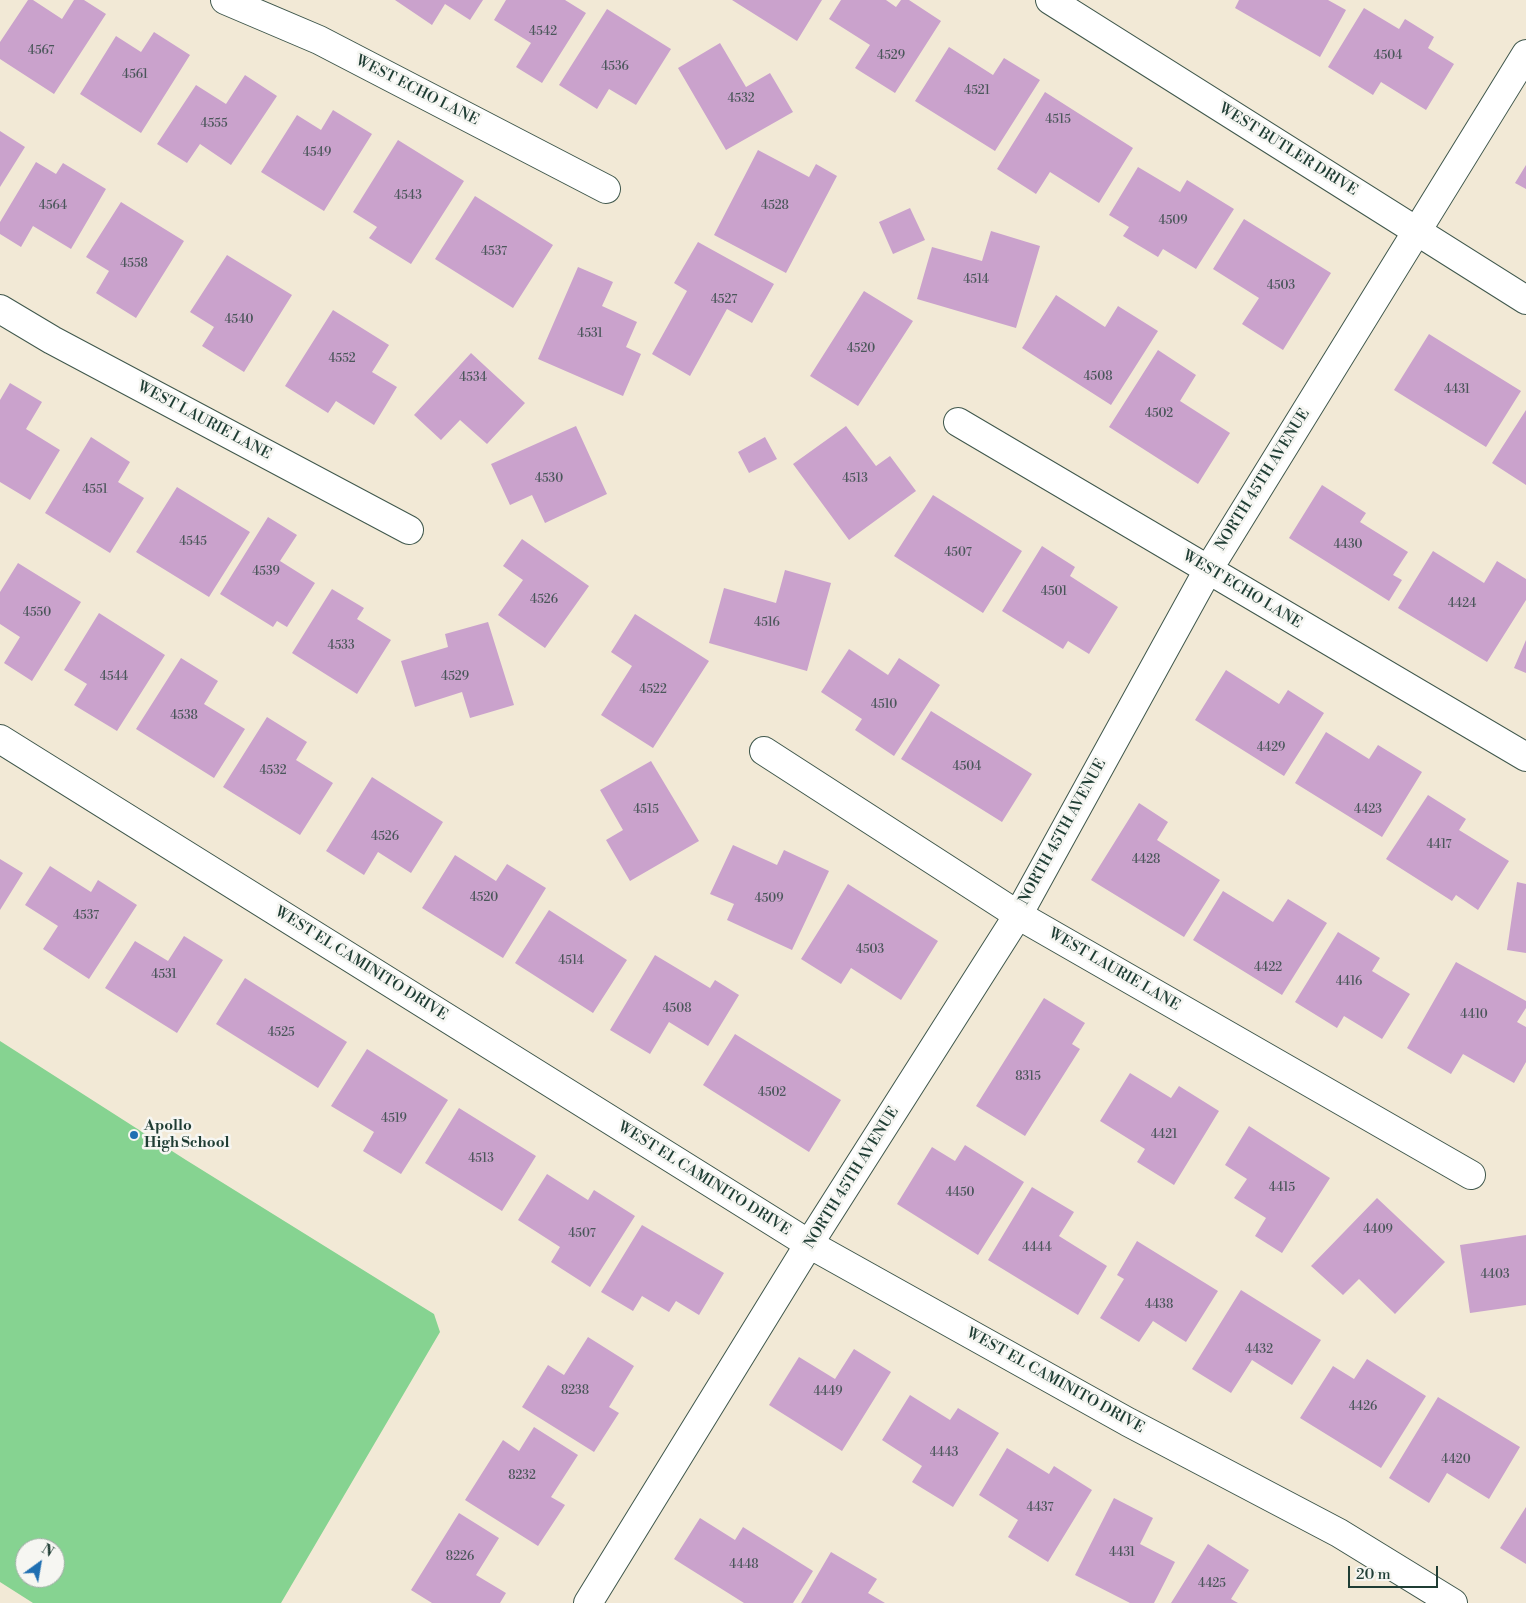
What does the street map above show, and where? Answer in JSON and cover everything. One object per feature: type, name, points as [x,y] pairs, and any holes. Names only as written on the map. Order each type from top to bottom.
[{"type":"street","name":"WEST ECHO LANE","points":[[225,0],[319,40],[606,189]]},
{"type":"street","name":"WEST BUTLER DRIVE","points":[[1050,0],[1526,300]]},
{"type":"street","name":"NORTH 45TH AVENUE","points":[[598,1600],[809,1244],[1018,915],[1208,570],[1526,54]]},
{"type":"street","name":"WEST LAURIE LANE","points":[[0,309],[52,340],[409,530]]},
{"type":"street","name":"WEST ECHO LANE","points":[[958,422],[1526,758]]},
{"type":"street","name":"WEST EL CAMINITO DRIVE","points":[[0,739],[809,1244],[1128,1422],[1339,1533],[1453,1603]]},
{"type":"street","name":"WEST LAURIE LANE","points":[[764,751],[1018,915],[1471,1175]]},
{"type":"green space","name":"Apollo High School","points":[[0,1041],[186,1160],[434,1314],[440,1332],[281,1603],[33,1603],[0,1582]]},
{"type":"building","points":[[28,0],[33,0],[62,19],[74,0],[84,0],[106,14],[54,94],[0,59],[0,42]]},
{"type":"building","points":[[395,0],[483,0],[470,20],[445,4],[432,25]]},
{"type":"building","points":[[506,0],[565,0],[586,13],[542,83],[516,67],[531,43],[494,20]]},
{"type":"building","points":[[732,0],[822,0],[797,41]]},
{"type":"building","points":[[841,0],[886,0],[896,7],[901,0],[909,0],[941,21],[895,93],[855,68],[870,45],[829,19]]},
{"type":"building","points":[[1239,0],[1328,0],[1346,10],[1320,57],[1235,8]]},
{"type":"building","points":[[1364,8],[1399,29],[1405,19],[1434,37],[1428,48],[1454,64],[1426,110],[1381,82],[1373,95],[1328,67]]},
{"type":"building","points":[[607,9],[671,49],[636,105],[609,89],[597,109],[559,85]]},
{"type":"building","points":[[154,32],[190,55],[141,133],[80,94],[116,36],[141,52]]},
{"type":"building","points":[[720,43],[746,87],[770,73],[793,112],[726,150],[678,68]]},
{"type":"building","points":[[949,47],[993,75],[1004,58],[1040,80],[995,151],[915,101]]},
{"type":"building","points":[[245,75],[277,96],[231,165],[200,144],[187,163],[157,144],[196,85],[226,104]]},
{"type":"building","points":[[1045,92],[1133,148],[1099,203],[1050,172],[1036,194],[997,169]]},
{"type":"building","points":[[333,110],[372,134],[324,211],[261,172],[297,115],[321,130]]},
{"type":"building","points":[[0,131],[25,147],[0,187]]},
{"type":"building","points":[[398,140],[464,181],[411,264],[369,238],[377,227],[353,212]]},
{"type":"building","points":[[758,150],[809,177],[816,164],[837,176],[786,273],[714,235]]},
{"type":"building","points":[[36,162],[56,174],[63,163],[106,189],[71,249],[33,226],[21,247],[0,234],[0,222]]},
{"type":"building","points":[[1526,165],[1526,189],[1515,183]]},
{"type":"building","points":[[1138,167],[1180,192],[1187,180],[1234,209],[1196,269],[1163,249],[1158,257],[1123,236],[1129,227],[1109,215]]},
{"type":"building","points":[[475,196],[553,245],[513,308],[435,259]]},
{"type":"building","points":[[121,202],[184,241],[136,318],[96,293],[109,271],[86,257]]},
{"type":"building","points":[[910,208],[925,240],[893,254],[879,222]]},
{"type":"building","points":[[1244,219],[1331,273],[1283,350],[1242,324],[1259,298],[1213,269]]},
{"type":"building","points":[[991,231],[1040,246],[1016,328],[917,299],[932,247],[982,261]]},
{"type":"building","points":[[698,242],[774,284],[752,323],[727,309],[690,376],[652,354],[687,291],[674,283]]},
{"type":"building","points":[[227,255],[292,295],[244,372],[202,346],[214,327],[190,312]]},
{"type":"building","points":[[578,267],[613,282],[602,306],[637,322],[626,347],[641,354],[623,396],[538,359]]},
{"type":"building","points":[[864,291],[913,321],[858,406],[810,376]]},
{"type":"building","points":[[1056,295],[1105,327],[1118,306],[1158,331],[1111,405],[1022,348]]},
{"type":"building","points":[[333,310],[389,345],[372,372],[397,387],[374,425],[336,401],[328,413],[285,386]]},
{"type":"building","points":[[1429,334],[1521,391],[1486,447],[1394,390]]},
{"type":"building","points":[[1158,350],[1196,375],[1180,401],[1230,433],[1198,484],[1109,427]]},
{"type":"building","points":[[471,353],[525,403],[487,444],[460,420],[441,440],[414,415]]},
{"type":"building","points":[[10,383],[42,402],[26,429],[60,450],[30,500],[0,482],[0,400]]},
{"type":"building","points":[[1526,410],[1526,485],[1492,463]]},
{"type":"building","points":[[576,426],[607,494],[545,523],[532,495],[510,505],[491,464]]},
{"type":"building","points":[[846,426],[876,466],[890,456],[916,491],[849,540],[793,464]]},
{"type":"building","points":[[91,437],[130,462],[118,482],[144,498],[110,553],[45,513]]},
{"type":"building","points":[[765,437],[777,459],[749,473],[738,452]]},
{"type":"building","points":[[1322,485],[1366,513],[1360,522],[1408,552],[1393,575],[1402,580],[1389,601],[1289,538]]},
{"type":"building","points":[[177,487],[250,532],[209,597],[136,552]]},
{"type":"building","points":[[933,495],[1022,551],[983,613],[894,556]]},
{"type":"building","points":[[268,517],[297,535],[280,561],[315,583],[287,627],[277,621],[273,627],[220,594]]},
{"type":"building","points":[[522,539],[589,586],[545,648],[498,615],[523,580],[503,566]]},
{"type":"building","points":[[1042,546],[1075,567],[1070,576],[1118,607],[1089,654],[1068,641],[1063,649],[1002,611]]},
{"type":"building","points":[[1433,551],[1484,583],[1497,561],[1526,579],[1526,600],[1487,662],[1398,608]]},
{"type":"building","points":[[18,563],[81,602],[32,681],[4,663],[20,637],[0,624],[0,592]]},
{"type":"building","points":[[785,570],[831,583],[807,671],[709,643],[724,588],[776,603]]},
{"type":"building","points":[[332,589],[364,608],[357,619],[391,640],[357,694],[292,653]]},
{"type":"building","points":[[99,613],[165,655],[117,731],[74,705],[87,684],[64,670]]},
{"type":"building","points":[[635,614],[709,661],[653,748],[601,715],[632,666],[611,652]]},
{"type":"building","points":[[488,622],[514,705],[470,718],[462,692],[415,707],[401,661],[448,647],[445,634]]},
{"type":"building","points":[[1526,640],[1526,673],[1514,668]]},
{"type":"building","points":[[849,649],[888,675],[899,658],[940,685],[894,756],[855,730],[862,719],[821,692]]},
{"type":"building","points":[[181,658],[218,681],[204,704],[245,729],[214,778],[136,729]]},
{"type":"building","points":[[1226,670],[1279,704],[1288,690],[1324,713],[1284,776],[1195,720]]},
{"type":"building","points":[[931,711],[1032,774],[1002,822],[901,759]]},
{"type":"building","points":[[267,717],[307,742],[296,760],[333,783],[300,835],[223,787]]},
{"type":"building","points":[[1326,732],[1369,759],[1378,745],[1422,772],[1382,837],[1295,783]]},
{"type":"building","points":[[651,761],[699,841],[630,881],[606,840],[623,830],[600,790]]},
{"type":"building","points":[[372,777],[443,822],[411,873],[378,852],[364,875],[326,851]]},
{"type":"building","points":[[1428,795],[1466,819],[1459,830],[1509,861],[1478,910],[1456,895],[1452,901],[1386,859]]},
{"type":"building","points":[[1139,803],[1168,822],[1157,840],[1220,880],[1184,937],[1091,880]]},
{"type":"building","points":[[733,845],[777,865],[784,850],[829,871],[792,950],[727,920],[734,904],[710,894]]},
{"type":"building","points":[[455,855],[496,881],[507,864],[546,888],[503,958],[422,908]]},
{"type":"building","points":[[0,859],[23,873],[0,910]]},
{"type":"building","points":[[50,866],[91,892],[98,880],[137,905],[89,979],[43,949],[58,926],[25,905]]},
{"type":"building","points":[[1517,882],[1526,884],[1526,953],[1507,950]]},
{"type":"building","points":[[848,884],[938,941],[901,1000],[851,968],[841,984],[801,959]]},
{"type":"building","points":[[1223,891],[1273,922],[1288,899],[1327,923],[1282,995],[1193,940]]},
{"type":"building","points":[[549,910],[627,960],[593,1013],[515,963]]},
{"type":"building","points":[[1338,932],[1380,958],[1372,971],[1410,994],[1382,1039],[1344,1016],[1337,1028],[1295,1002]]},
{"type":"building","points":[[184,936],[223,960],[177,1033],[105,988],[135,941],[168,961]]},
{"type":"building","points":[[655,955],[710,988],[715,980],[739,995],[708,1046],[669,1022],[650,1054],[610,1030]]},
{"type":"building","points":[[1456,962],[1526,1001],[1526,1008],[1517,1022],[1526,1027],[1526,1062],[1514,1083],[1463,1054],[1451,1074],[1407,1048]]},
{"type":"building","points":[[245,978],[347,1042],[318,1088],[216,1024]]},
{"type":"building","points":[[1044,998],[1085,1023],[1072,1044],[1080,1049],[1025,1136],[976,1106]]},
{"type":"building","points":[[735,1034],[841,1100],[809,1152],[703,1085]]},
{"type":"building","points":[[367,1049],[448,1100],[401,1174],[363,1151],[374,1132],[331,1106]]},
{"type":"building","points":[[1130,1073],[1171,1098],[1179,1086],[1219,1111],[1174,1185],[1137,1162],[1145,1149],[1100,1121]]},
{"type":"building","points":[[459,1108],[536,1156],[502,1211],[425,1163]]},
{"type":"building","points":[[1249,1126],[1330,1178],[1282,1253],[1255,1236],[1266,1218],[1234,1198],[1247,1179],[1225,1165]]},
{"type":"building","points":[[965,1145],[1024,1182],[978,1255],[897,1204],[932,1147],[955,1161]]},
{"type":"building","points":[[547,1174],[588,1200],[594,1190],[635,1216],[590,1287],[551,1262],[560,1247],[518,1220]]},
{"type":"building","points":[[1032,1187],[1074,1212],[1059,1236],[1107,1266],[1078,1315],[988,1260]]},
{"type":"building","points":[[1377,1198],[1445,1262],[1395,1314],[1359,1279],[1343,1295],[1311,1266]]},
{"type":"building","points":[[642,1225],[724,1273],[699,1315],[676,1301],[669,1312],[642,1296],[633,1311],[601,1292]]},
{"type":"building","points":[[1526,1235],[1526,1305],[1470,1313],[1460,1245]]},
{"type":"building","points":[[1137,1241],[1218,1291],[1186,1342],[1153,1321],[1139,1342],[1100,1318],[1124,1279],[1117,1275]]},
{"type":"building","points":[[1241,1290],[1321,1340],[1292,1385],[1252,1360],[1231,1393],[1192,1369]]},
{"type":"building","points":[[588,1337],[634,1366],[609,1407],[619,1413],[594,1452],[522,1407],[548,1365],[564,1375]]},
{"type":"building","points":[[854,1349],[891,1372],[842,1451],[769,1405],[799,1357],[835,1379]]},
{"type":"building","points":[[1367,1359],[1426,1396],[1381,1468],[1300,1418],[1333,1366],[1354,1379]]},
{"type":"building","points":[[910,1395],[950,1420],[958,1408],[999,1433],[953,1507],[912,1482],[922,1466],[882,1440]]},
{"type":"building","points":[[1438,1397],[1520,1447],[1489,1499],[1447,1473],[1429,1503],[1389,1478]]},
{"type":"building","points":[[534,1427],[578,1455],[551,1497],[565,1505],[538,1546],[465,1500],[503,1440],[519,1451]]},
{"type":"building","points":[[1007,1448],[1049,1474],[1054,1466],[1092,1490],[1048,1562],[1008,1537],[1018,1520],[979,1495]]},
{"type":"building","points":[[1114,1498],[1153,1518],[1140,1544],[1175,1562],[1154,1603],[1130,1603],[1075,1575]]},
{"type":"building","points":[[1526,1507],[1526,1564],[1500,1548]]},
{"type":"building","points":[[459,1513],[499,1538],[476,1575],[506,1593],[500,1603],[432,1603],[411,1590]]},
{"type":"building","points":[[700,1518],[735,1540],[743,1527],[813,1571],[793,1603],[744,1603],[674,1559]]},
{"type":"building","points":[[1208,1544],[1249,1570],[1231,1599],[1238,1603],[1171,1603]]},
{"type":"building","points":[[831,1552],[877,1579],[868,1593],[885,1603],[801,1603]]},
{"type":"place","name":"Apollo High School","points":[[134,1135]]}]
